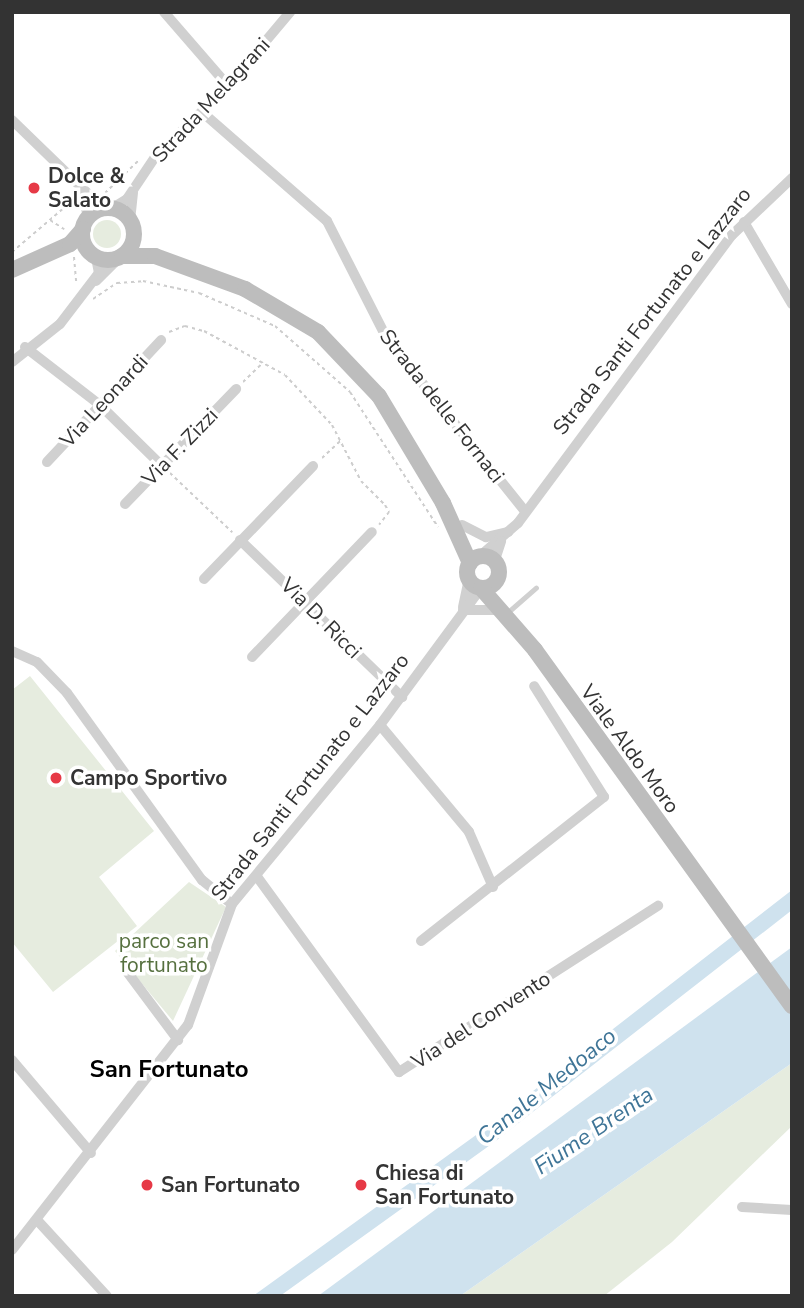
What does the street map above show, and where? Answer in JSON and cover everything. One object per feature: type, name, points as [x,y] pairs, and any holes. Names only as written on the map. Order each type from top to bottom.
[{"type":"main road","name":"Viale Aldo Moro","points":[[38,260],[107,209],[131,224],[174,262]]},
{"type":"main road","points":[[85,224],[93,255]]},
{"type":"main road","points":[[120,257],[131,224]]},
{"type":"main road","name":"Viale Aldo Moro","points":[[12,270],[38,260],[93,255],[174,262],[245,289],[318,332],[379,396],[479,567],[692,872],[792,1006]]},
{"type":"main road","name":"Viale Aldo Moro","points":[[443,503],[462,524],[479,567]]},
{"type":"main road","name":"Strada Santi Fortunato e Lazzaro","points":[[479,567],[498,578]]},
{"type":"main road","name":"Viale Aldo Moro","points":[[498,578],[510,611]]},
{"type":"street","points":[[164,12],[228,86]]},
{"type":"street","name":"Strada Melagrani","points":[[107,209],[134,190],[155,157],[228,86],[290,12]]},
{"type":"street","name":"Strada delle Fornaci","points":[[202,112],[327,221],[387,339],[524,510]]},
{"type":"street","points":[[12,120],[82,192],[107,209]]},
{"type":"street","name":"Strada Santi Fortunato e Lazzaro","points":[[12,1250],[178,1040],[233,904],[258,878],[402,697],[463,610],[479,567],[510,531],[744,222],[792,178]]},
{"type":"street","name":"Strada Melagrani","points":[[131,224],[134,190]]},
{"type":"street","points":[[82,192],[85,224]]},
{"type":"street","points":[[744,222],[792,304]]},
{"type":"street","points":[[12,362],[25,347],[61,324],[99,273],[93,255]]},
{"type":"street","points":[[88,288],[120,257]]},
{"type":"street","name":"Via Leonardi","points":[[47,462],[161,340]]},
{"type":"street","points":[[25,347],[100,405],[162,466]]},
{"type":"street","name":"Via F. Zizzi","points":[[125,504],[236,389]]},
{"type":"street","points":[[204,579],[313,466]]},
{"type":"street","name":"Viale Aldo Moro","points":[[462,524],[486,537],[510,531]]},
{"type":"street","points":[[252,657],[372,532]]},
{"type":"street","name":"Via D. Ricci","points":[[240,540],[306,600],[402,697]]},
{"type":"street","points":[[463,610],[510,611]]},
{"type":"street","points":[[12,651],[37,662],[67,693],[202,880],[233,904]]},
{"type":"street","points":[[421,941],[494,887],[604,797],[534,686]]},
{"type":"street","points":[[380,725],[469,832],[494,887]]},
{"type":"street","name":"Via del Convento","points":[[258,878],[399,1072],[658,906]]},
{"type":"street","points":[[128,973],[178,1040]]},
{"type":"street","points":[[12,1060],[91,1153]]},
{"type":"street","points":[[742,1207],[792,1210]]},
{"type":"street","points":[[37,1220],[107,1296]]},
{"type":"lane","points":[[510,611],[536,588]]},
{"type":"path","points":[[12,252],[82,192]]},
{"type":"path","points":[[88,288],[95,301],[117,283],[143,281],[199,293],[275,326],[350,392],[440,530]]},
{"type":"path","points":[[161,340],[185,326],[264,362],[302,391],[342,440],[361,481],[389,512],[372,532]]},
{"type":"path","points":[[236,389],[264,362]]},
{"type":"path","points":[[313,466],[342,440]]},
{"type":"path","points":[[162,466],[240,540]]},
{"type":"green space","points":[[107,220],[117,224],[121,234],[117,244],[107,248],[97,244],[93,234],[97,224]]},
{"type":"green space","points":[[30,676],[154,831],[99,877],[137,926],[53,992],[12,942],[12,690]]},
{"type":"green space","name":"parco san fortunato","points":[[189,882],[226,907],[173,1021],[115,951]]},
{"type":"green space","points":[[792,1063],[792,1126],[672,1242],[604,1296],[460,1296]]},
{"type":"water","name":"Canale Medoaco","points":[[792,890],[792,910],[493,1143],[280,1296],[253,1296],[483,1130]]},
{"type":"water","name":"Fiume Brenta","points":[[792,947],[792,1063],[460,1296],[318,1296]]},
{"type":"place","name":"Dolce & Salato","points":[[34,188]]},
{"type":"place","name":"Campo Sportivo","points":[[56,778]]},
{"type":"place","name":"San Fortunato","points":[[147,1185]]},
{"type":"place","name":"Chiesa di San Fortunato","points":[[361,1185]]},
{"type":"district","name":"San Fortunato","points":[[169,1070]]}]
